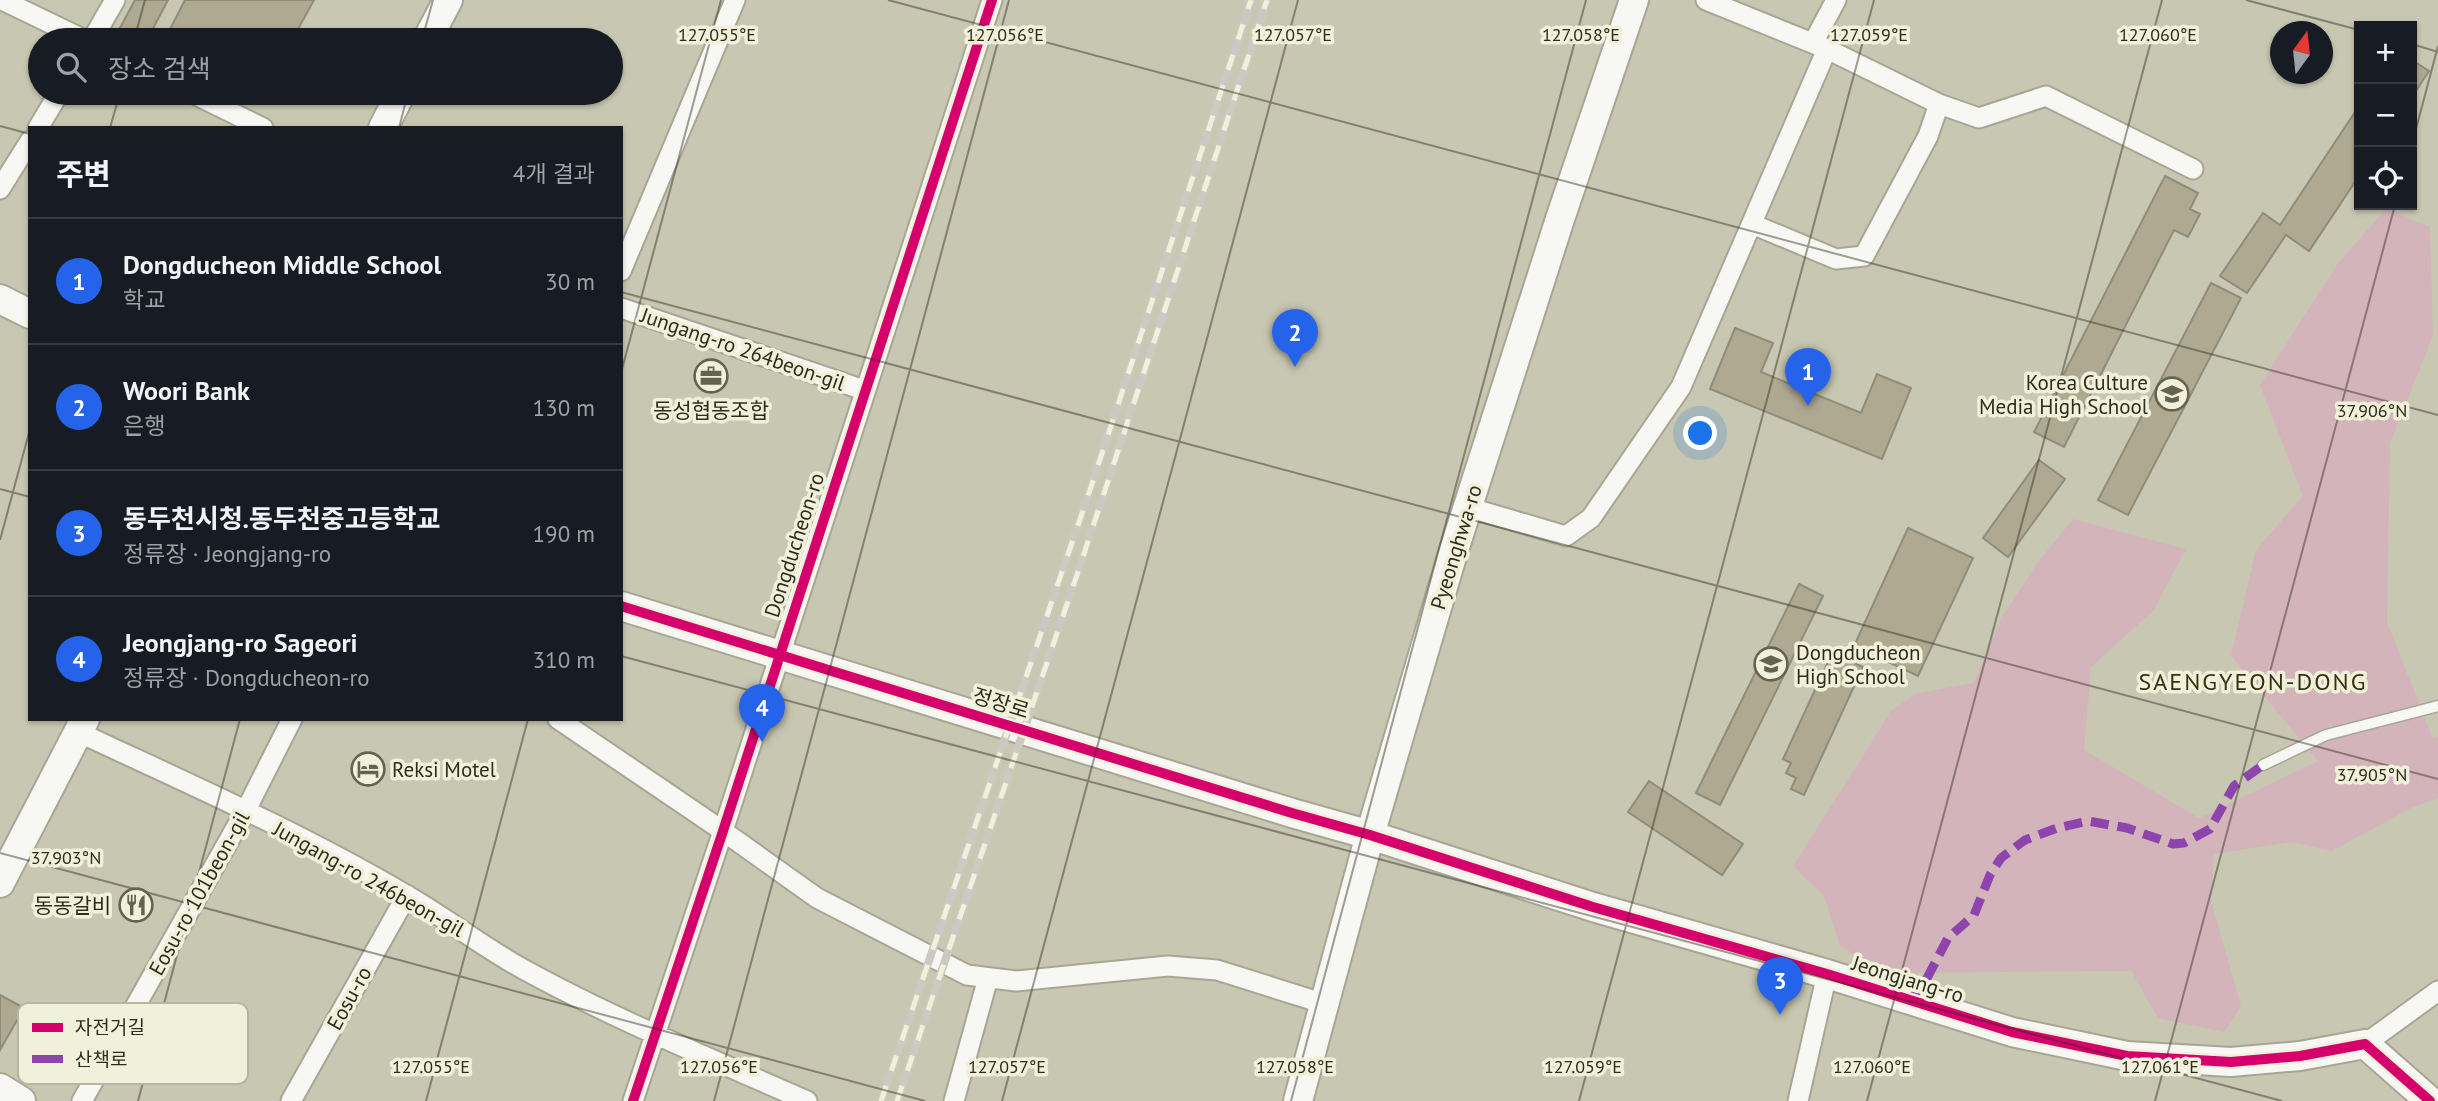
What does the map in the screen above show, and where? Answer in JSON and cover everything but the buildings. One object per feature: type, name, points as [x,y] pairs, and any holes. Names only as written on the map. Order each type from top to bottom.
[{"type":"street","points":[[2,0],[60,28]]},
{"type":"street","points":[[99,28],[116,0]]},
{"type":"street","points":[[434,28],[448,0]]},
{"type":"street","points":[[623,266],[735,0]]},
{"type":"street","name":"Dongducheon-ro","points":[[633,1101],[992,0]]},
{"type":"street","name":"Pyeonghwa-ro","points":[[1298,1101],[1370,835],[1467,507],[1633,0]]},
{"type":"street","points":[[1706,0],[1820,46],[1939,104],[1979,118],[2046,96],[2193,169]]},
{"type":"street","points":[[1467,507],[1566,536],[1591,518],[1681,387],[1752,224],[1836,0]]},
{"type":"street","points":[[1752,224],[1836,259],[1864,256],[1928,136],[1939,104]]},
{"type":"street","points":[[39,126],[52,105]]},
{"type":"street","points":[[216,105],[259,126]]},
{"type":"street","points":[[384,126],[395,105]]},
{"type":"street","points":[[0,189],[28,144]]},
{"type":"street","points":[[0,299],[28,313]]},
{"type":"street","name":"Jungang-ro 264beon-gil","points":[[623,309],[864,390]]},
{"type":"street","name":"정장로","points":[[623,607],[1370,835]]},
{"type":"street","name":"Eosu-ro 101beon-gil","points":[[137,1003],[246,810],[291,721]]},
{"type":"street","points":[[561,721],[817,898],[967,975],[1016,981],[1168,966],[1217,970],[1325,1004]]},
{"type":"street","points":[[0,883],[81,726]]},
{"type":"street","name":"Jungang-ro 246beon-gil","points":[[81,726],[407,895],[522,969],[655,1034]]},
{"type":"street","name":"Jeongjang-ro","points":[[1370,835],[1593,907],[1828,974],[2012,1032],[2127,1056],[2231,1062],[2300,1056],[2365,1044],[2438,991]]},
{"type":"street","name":"Eosu-ro","points":[[291,1101],[407,895]]},
{"type":"street","points":[[1798,1101],[1828,974]]},
{"type":"street","points":[[954,1101],[988,978]]},
{"type":"street","points":[[655,1034],[807,1101]]},
{"type":"street","points":[[2365,1044],[2430,1101]]},
{"type":"street","name":"Eosu-ro 101beon-gil","points":[[82,1101],[92,1084]]},
{"type":"street","points":[[0,1088],[21,1101]]},
{"type":"lane","points":[[2263,765],[2326,735],[2438,706]]},
{"type":"shaded area","points":[[2385,210],[2430,227],[2433,336],[2390,443],[2387,622],[2433,739],[2438,736],[2438,798],[2411,808],[2332,851],[2291,842],[2214,854],[2211,901],[2241,1006],[2224,1032],[2158,1018],[2131,971],[1886,973],[1840,946],[1824,896],[1793,866],[1892,710],[1918,693],[1974,683],[2000,621],[2037,563],[2073,519],[2186,549],[2154,610],[2091,667],[2084,750],[2199,818],[2318,761],[2231,656],[2256,550],[2303,496],[2260,385],[2338,263]]},
{"type":"railway","points":[[881,1101],[1090,490],[1251,0]]},
{"type":"railway","points":[[897,1101],[1078,572],[1267,0]]},
{"type":"marked path","points":[[1910,1000],[1925,982],[1948,938],[1974,915],[1990,875],[2001,858],[2025,840],[2057,828],[2088,821],[2127,828],[2173,844],[2184,843],[2210,829],[2234,786],[2263,765]]},
{"type":"cycle path","points":[[633,1101],[992,0]]},
{"type":"cycle path","points":[[623,607],[1370,835],[1593,907],[1827,974],[2012,1032],[2127,1056],[2231,1062],[2300,1056],[2365,1044],[2430,1101]]},
{"type":"place","name":"Woori Bank","points":[[1295,367]]},
{"type":"place","name":"동성협동조합","points":[[711,376]]},
{"type":"place","name":"Korea Culture Media High School","points":[[2172,394]]},
{"type":"place","name":"Dongducheon Middle School","points":[[1808,406]]},
{"type":"place","name":"Dongducheon High School","points":[[1771,664]]},
{"type":"place","name":"Jeongjang-ro Sageori","points":[[762,742]]},
{"type":"place","name":"Reksi Motel","points":[[368,769]]},
{"type":"place","name":"동동갈비","points":[[136,905]]},
{"type":"place","name":"동두천시청.동두천중고등학교","points":[[1780,1015]]},
{"type":"district","name":"SAENGYEON-DONG","points":[[2253,681]]}]
